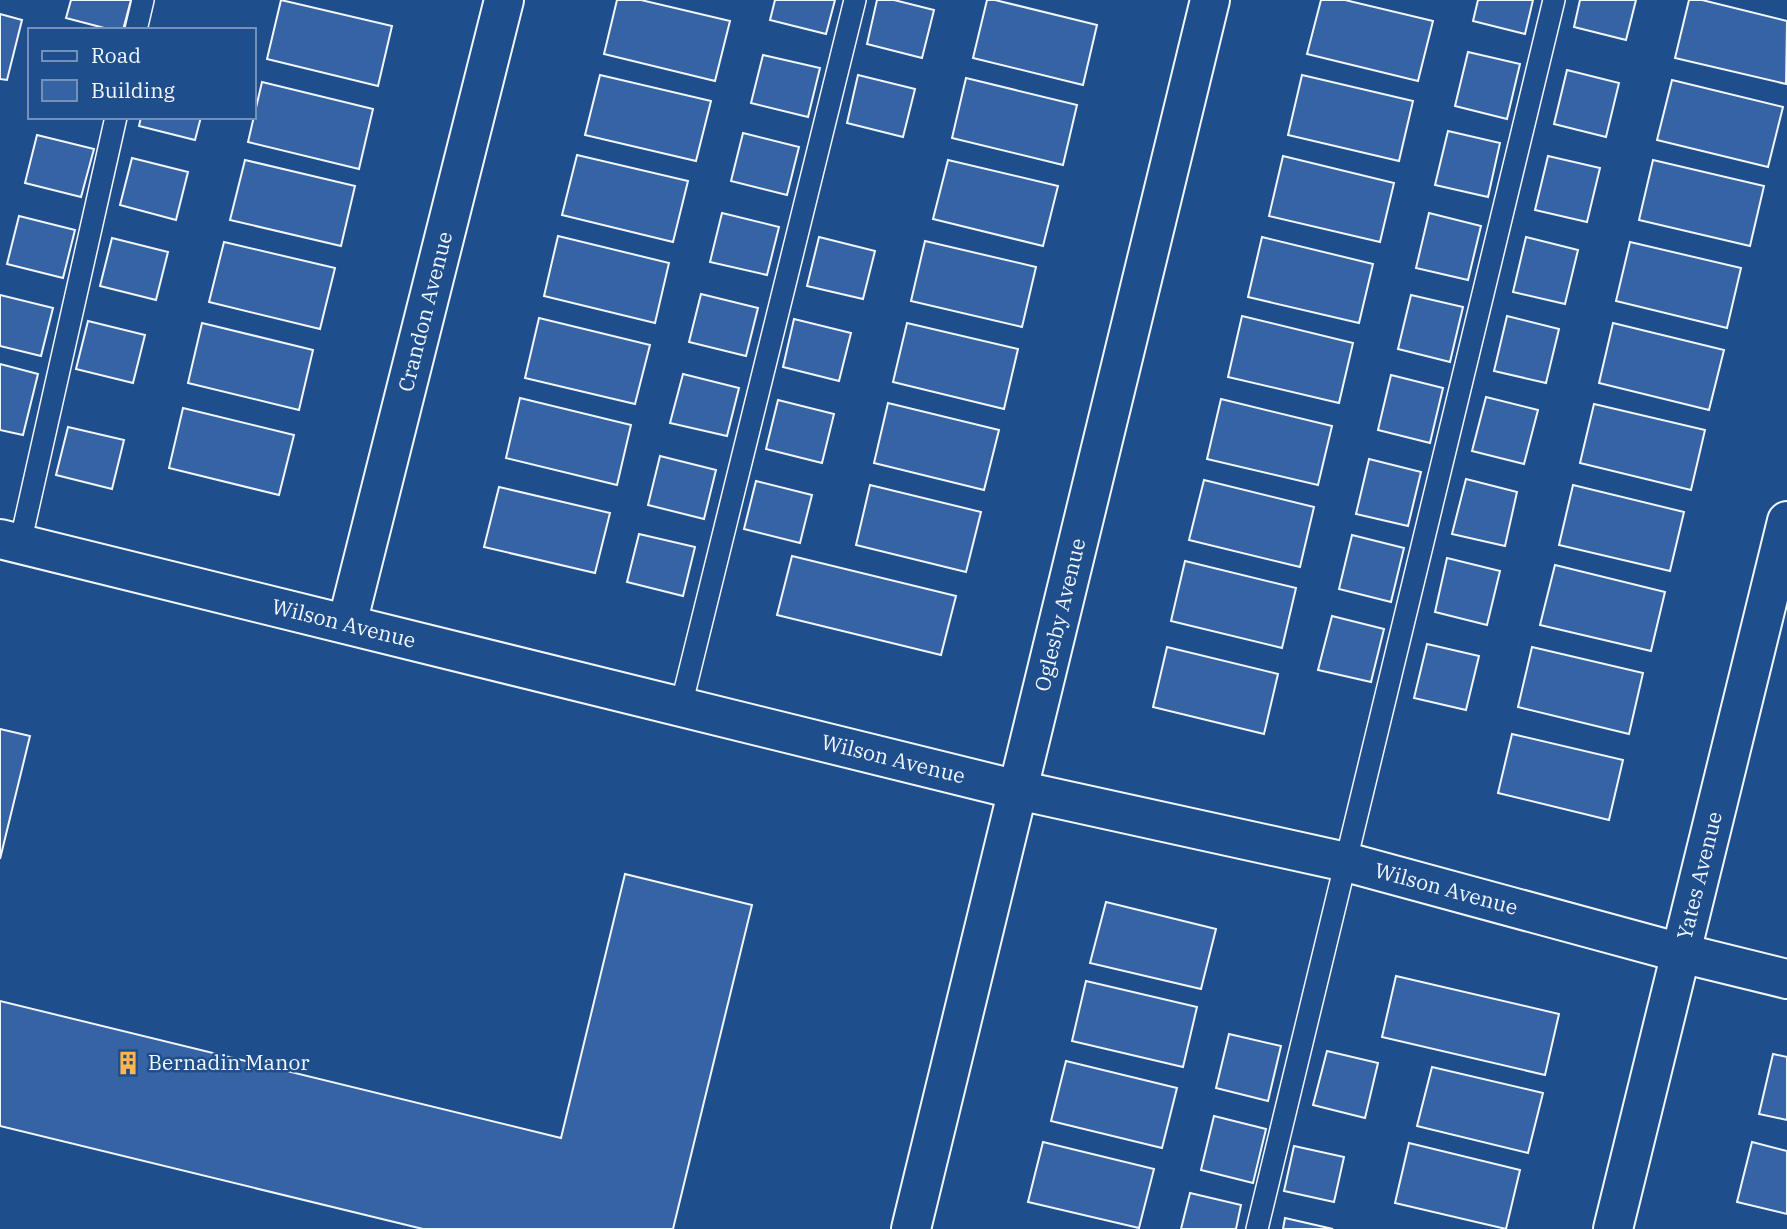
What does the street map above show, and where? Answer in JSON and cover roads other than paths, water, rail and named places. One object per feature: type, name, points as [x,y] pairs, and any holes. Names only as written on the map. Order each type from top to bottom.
[{"type":"street","name":"Crandon Avenue","points":[[346,624],[504,0]]},
{"type":"street","name":"Oglesby Avenue","points":[[912,1229],[1210,0]]},
{"type":"street","name":"Yates Avenue","points":[[1613,1229],[1787,521]]},
{"type":"street","name":"Wilson Avenue","points":[[10,541],[1018,790],[1346,862],[1787,979]]},
{"type":"lane","points":[[136,28],[143,0]]},
{"type":"lane","points":[[681,706],[855,0]]},
{"type":"lane","points":[[1257,1229],[1554,0]]},
{"type":"lane","points":[[10,541],[116,119]]},
{"type":"place","name":"Bernadin Manor","points":[[128,1063]]}]
